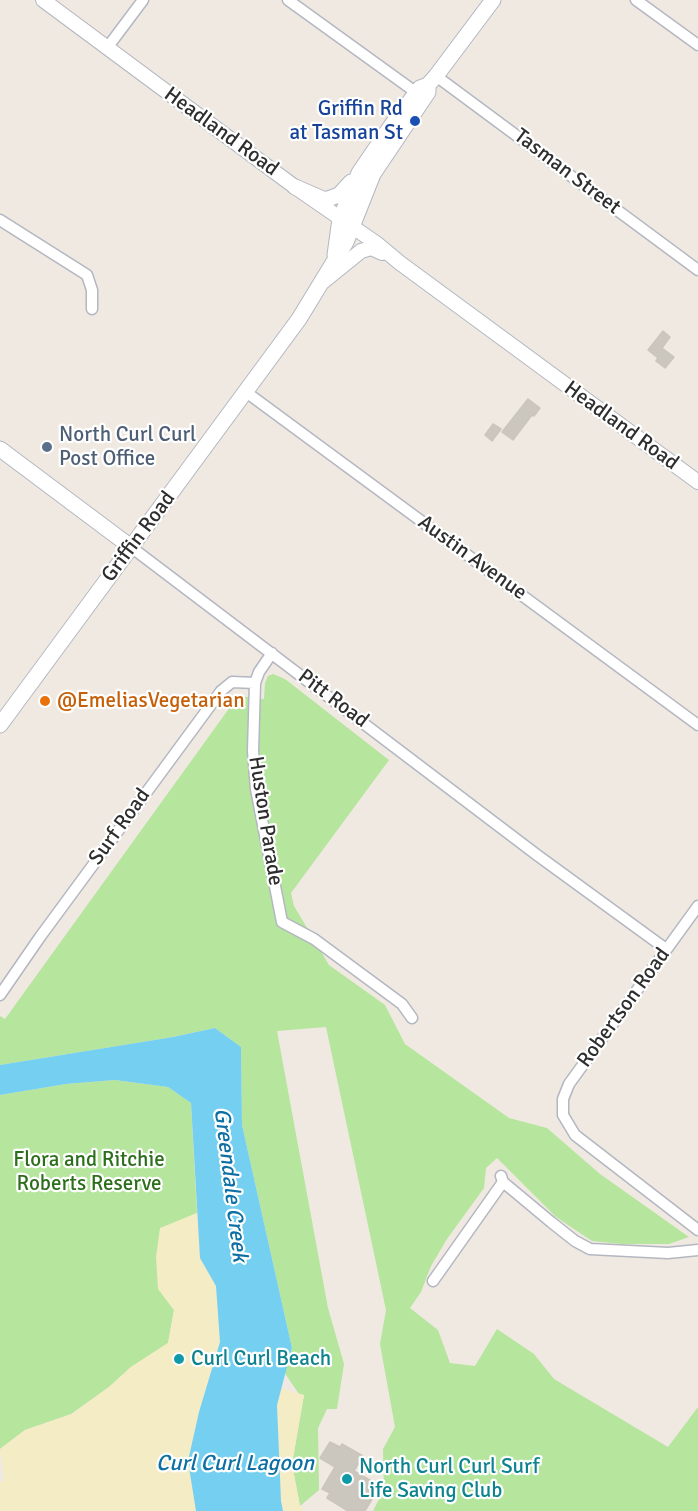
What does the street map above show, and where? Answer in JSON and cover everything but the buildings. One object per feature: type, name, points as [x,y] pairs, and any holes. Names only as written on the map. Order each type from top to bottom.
[{"type":"main road","name":"Griffin Road","points":[[0,725],[299,319],[335,257],[359,173],[493,0]]},
{"type":"main road","name":"Griffin Road","points":[[346,223],[426,88]]},
{"type":"main road","points":[[296,188],[321,199],[330,200],[339,195],[359,173]]},
{"type":"main road","name":"Pitt Road","points":[[0,449],[131,547]]},
{"type":"street","name":"Headland Road","points":[[43,0],[698,482]]},
{"type":"street","points":[[107,48],[143,0]]},
{"type":"street","name":"Tasman Street","points":[[288,0],[426,88],[698,270]]},
{"type":"street","points":[[636,0],[698,45]]},
{"type":"street","points":[[0,219],[87,275],[92,290],[92,309]]},
{"type":"street","name":"Headland Road","points":[[321,284],[365,249],[375,250],[400,263]]},
{"type":"street","name":"Austin Avenue","points":[[246,392],[698,724]]},
{"type":"street","name":"Pitt Road","points":[[131,547],[537,855],[666,949]]},
{"type":"street","name":"Huston Parade","points":[[272,652],[261,668],[255,683],[254,769],[282,921],[314,939],[402,1004],[412,1018]]},
{"type":"street","name":"Surf Road","points":[[0,995],[210,704],[228,684],[255,683]]},
{"type":"street","name":"Robertson Road","points":[[698,906],[569,1084],[563,1099],[563,1115],[575,1135],[698,1230]]},
{"type":"street","points":[[433,1281],[502,1179],[575,1240],[590,1249],[668,1252],[698,1250]]},
{"type":"green space","points":[[273,674],[285,679],[389,760],[291,893],[294,906],[329,965],[385,1005],[405,1044],[509,1118],[547,1128],[600,1174],[689,1237],[669,1244],[622,1244],[592,1241],[556,1217],[497,1158],[486,1168],[484,1188],[447,1239],[431,1266],[421,1292],[410,1308],[438,1330],[450,1363],[475,1366],[497,1329],[534,1354],[554,1379],[668,1447],[698,1407],[698,1511],[373,1511],[384,1489],[383,1449],[395,1427],[380,1344],[386,1310],[326,1027],[277,1031],[328,1308],[344,1364],[337,1409],[327,1409],[318,1428],[319,1490],[300,1506],[292,1464],[304,1395],[299,1394],[284,1372],[292,1348],[242,1125],[241,1047],[215,1028],[0,1065],[0,1016],[5,1019],[238,696],[264,699],[265,683],[268,676]]},
{"type":"green space","name":"Flora and Ritchie Roberts Reserve","points":[[115,1080],[168,1087],[191,1103],[197,1213],[160,1229],[158,1288],[174,1310],[168,1343],[131,1367],[109,1387],[71,1414],[25,1430],[0,1449],[0,1095],[66,1084]]},
{"type":"sand","name":"Curl Curl Beach","points":[[197,1213],[200,1258],[216,1286],[220,1342],[199,1412],[188,1461],[196,1511],[0,1511],[0,1482],[4,1480],[0,1449],[25,1430],[72,1414],[109,1387],[131,1367],[168,1343],[174,1310],[158,1289],[156,1257],[160,1228]]},
{"type":"sand","name":"Curl Curl Beach","points":[[280,1388],[304,1395],[292,1464],[300,1506],[305,1511],[283,1511],[277,1405]]},
{"type":"water","name":"Curl Curl Lagoon","points":[[215,1028],[241,1047],[242,1125],[292,1348],[277,1405],[283,1511],[196,1511],[188,1461],[199,1412],[220,1342],[216,1286],[200,1258],[191,1103],[168,1087],[115,1080],[66,1084],[0,1095],[0,1065]]},
{"type":"place","name":"Griffin Rd at Tasman St","points":[[415,121]]},
{"type":"place","name":"North Curl Curl Post Office","points":[[47,447]]},
{"type":"place","name":"@EmeliasVegetarian","points":[[45,701]]},
{"type":"place","name":"Curl Curl Beach","points":[[179,1359]]},
{"type":"place","name":"North Curl Curl Surf Life Saving Club","points":[[347,1479]]},
{"type":"water label","name":"Greendale Creek","points":[[230,1185]]}]
